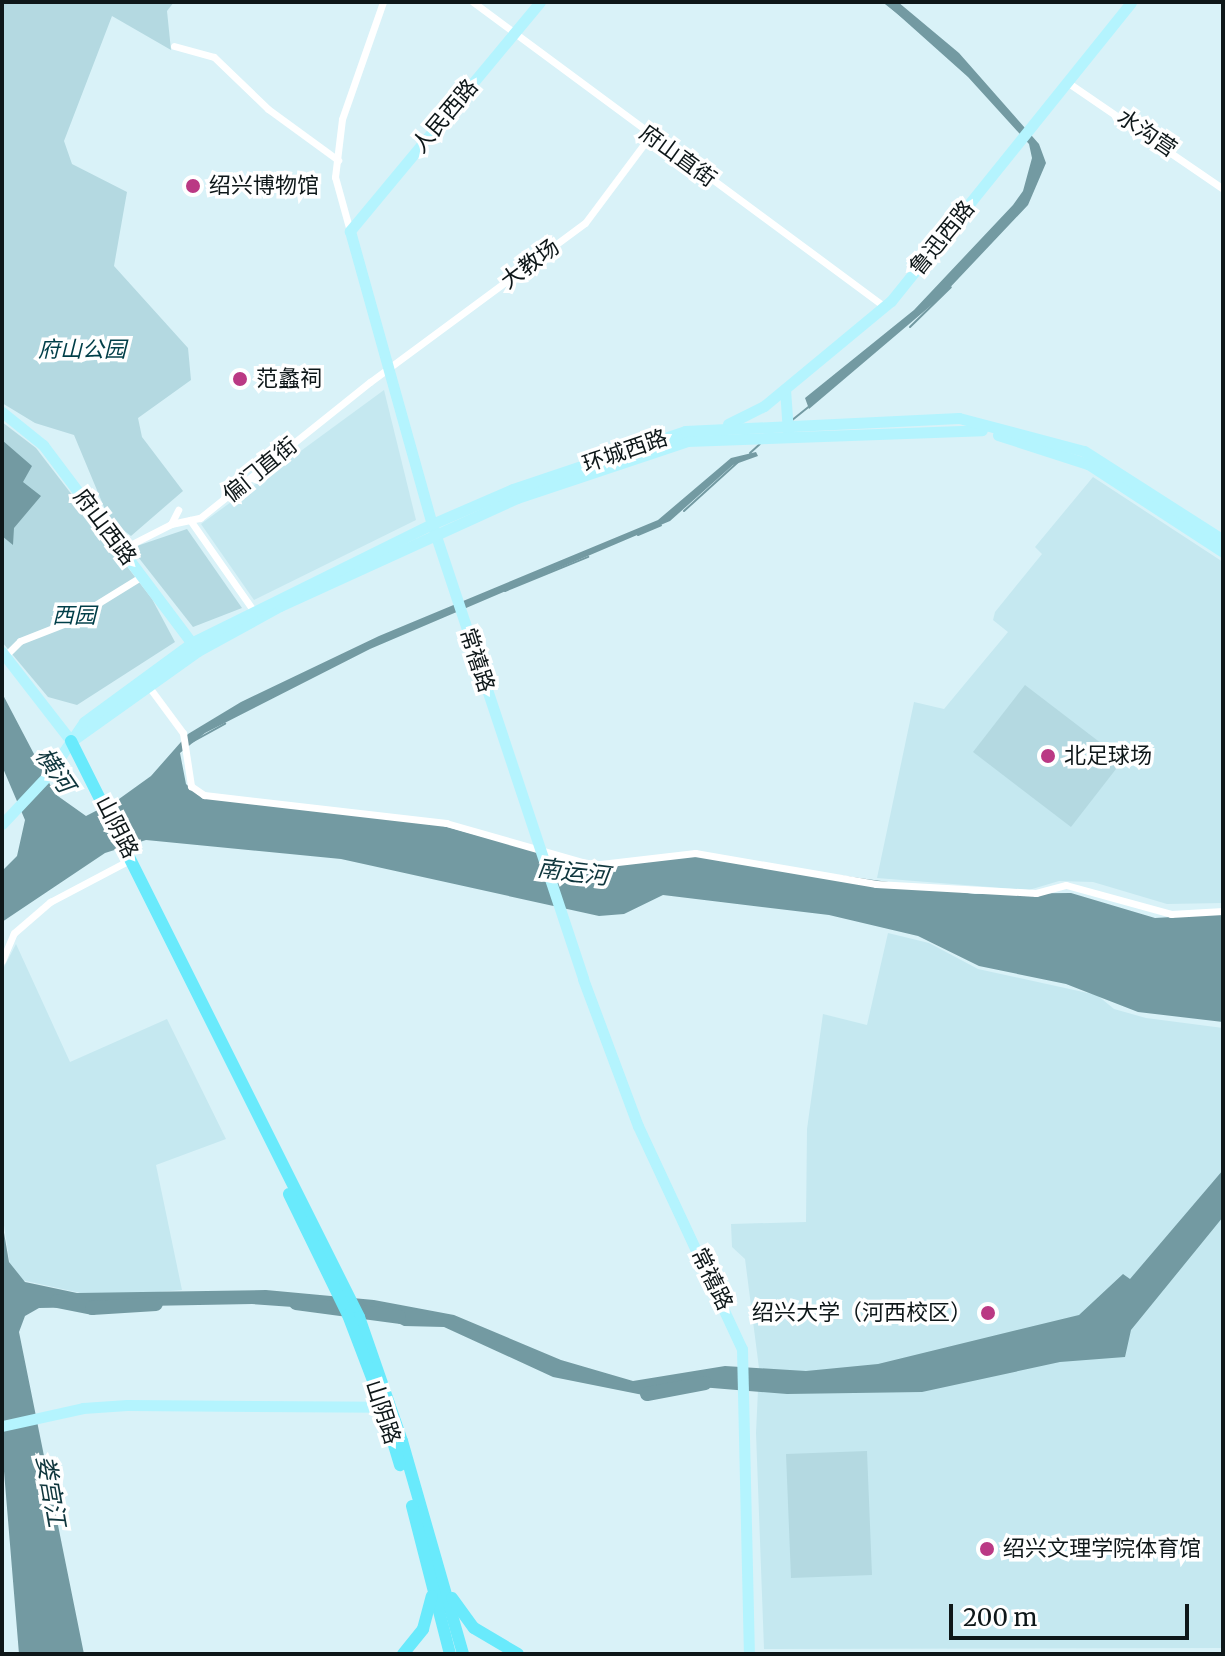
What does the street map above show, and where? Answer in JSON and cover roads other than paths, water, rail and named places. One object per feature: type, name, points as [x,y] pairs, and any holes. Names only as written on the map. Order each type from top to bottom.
[{"type":"main road","name":"人民西路","points":[[350,231],[540,2]]},
{"type":"main road","name":"鲁迅西路","points":[[712,429],[747,417],[885,307],[1131,2]]},
{"type":"main road","name":"常禧路","points":[[350,231],[433,528],[536,842],[638,1126],[731,1316],[745,1360],[742,1476],[749,1654]]},
{"type":"main road","points":[[785,389],[788,430]]},
{"type":"main road","name":"府山西路","points":[[2,412],[43,445],[195,647]]},
{"type":"main road","name":"环城西路","points":[[804,430],[959,418],[1072,447],[1223,540]]},
{"type":"main road","name":"环城西路","points":[[71,741],[149,687],[195,647],[513,489],[685,431],[765,427],[788,430],[977,428],[1088,464],[1223,552]]},
{"type":"main road","name":"环城西路","points":[[71,741],[84,722],[253,610],[433,528],[687,441],[752,437],[788,430]]},
{"type":"main road","points":[[2,824],[48,775],[71,741],[4,654]]},
{"type":"main road","name":"山阴路","points":[[71,741],[351,1310],[402,1441],[437,1582],[450,1654]]},
{"type":"main road","name":"山阴路","points":[[123,846],[126,862],[351,1310],[437,1582],[463,1654]]},
{"type":"main road","points":[[2,1426],[40,1417],[127,1405],[383,1407]]},
{"type":"main road","points":[[403,1654],[423,1629],[437,1582]]},
{"type":"main road","points":[[437,1582],[474,1628],[518,1654]]},
{"type":"street","points":[[350,231],[341,211],[338,160],[342,119],[383,2]]},
{"type":"street","name":"府山直街","points":[[473,2],[885,307]]},
{"type":"street","points":[[174,46],[214,57],[268,109],[338,160]]},
{"type":"street","name":"水沟营","points":[[1067,82],[1223,189]]},
{"type":"street","name":"大教场","points":[[389,371],[585,223],[650,136]]},
{"type":"street","name":"偏门直街","points":[[122,549],[171,524],[200,518],[389,371]]},
{"type":"street","points":[[171,524],[178,510]]},
{"type":"street","points":[[190,520],[253,610]]},
{"type":"street","points":[[4,654],[20,641],[66,623],[142,576]]},
{"type":"street","points":[[149,687],[183,733],[191,786],[204,795],[446,823],[583,864],[695,853],[876,884],[1036,893],[1066,885],[1123,897],[1171,914],[1223,911]]},
{"type":"street","points":[[2,961],[14,933],[50,902],[126,862]]},
{"type":"water","points":[[884,2],[898,2],[959,53],[1039,144],[1046,163],[1028,205],[941,297],[809,409],[805,398],[914,310],[1013,205],[1023,191],[1032,158],[1029,144],[968,77]]},
{"type":"water","points":[[2,440],[32,466],[23,482],[41,496],[14,528],[13,545],[2,536]]},
{"type":"water","name":"南运河","points":[[756,452],[758,456],[733,465],[670,521],[370,649],[205,733],[180,753],[186,784],[198,795],[440,825],[581,864],[679,853],[975,894],[1071,893],[1155,918],[1223,914],[1223,1022],[1138,1012],[1066,984],[979,966],[918,936],[829,915],[663,895],[624,914],[599,916],[341,859],[146,840],[105,853],[2,922],[2,871],[17,856],[25,820],[2,766],[2,693],[55,794],[86,816],[119,799],[151,776],[188,734],[241,702],[379,636],[658,520],[731,458]]},
{"type":"water","name":"娄宫江","points":[[1223,1170],[1223,1217],[1131,1330],[1125,1357],[1060,1362],[922,1392],[787,1394],[688,1386],[648,1396],[553,1377],[444,1327],[404,1326],[378,1313],[252,1304],[39,1308],[25,1316],[19,1332],[84,1654],[19,1654],[2,1447],[2,1221],[9,1262],[25,1282],[77,1293],[266,1290],[374,1300],[454,1315],[561,1360],[633,1381],[725,1366],[806,1371],[878,1364],[1079,1315],[1123,1274],[1130,1279]]},
{"type":"waterway","points":[[884,2],[918,29]]},
{"type":"waterway","points":[[910,327],[951,287]]},
{"type":"waterway","points":[[791,421],[808,407]]},
{"type":"waterway","points":[[750,453],[760,444]]},
{"type":"waterway","points":[[684,511],[738,462]]},
{"type":"waterway","points":[[638,535],[661,525]]},
{"type":"waterway","points":[[505,591],[588,557]]},
{"type":"waterway","points":[[192,742],[225,724]]},
{"type":"waterway","points":[[57,1301],[92,1308],[156,1304]]},
{"type":"waterway","points":[[296,1303],[399,1317]]},
{"type":"waterway","points":[[647,1394],[705,1383]]},
{"type":"place","name":"绍兴博物馆","points":[[193,186]]},
{"type":"place","name":"范蠡祠","points":[[240,379]]},
{"type":"place","name":"北足球场","points":[[1048,756]]},
{"type":"place","name":"绍兴大学（河西校区）","points":[[988,1313]]},
{"type":"place","name":"绍兴文理学院体育馆","points":[[987,1549]]},
{"type":"park label","name":"府山公园","points":[[82,350]]},
{"type":"park label","name":"西园","points":[[74,616]]},
{"type":"water label","name":"横河","points":[[55,770]]}]
